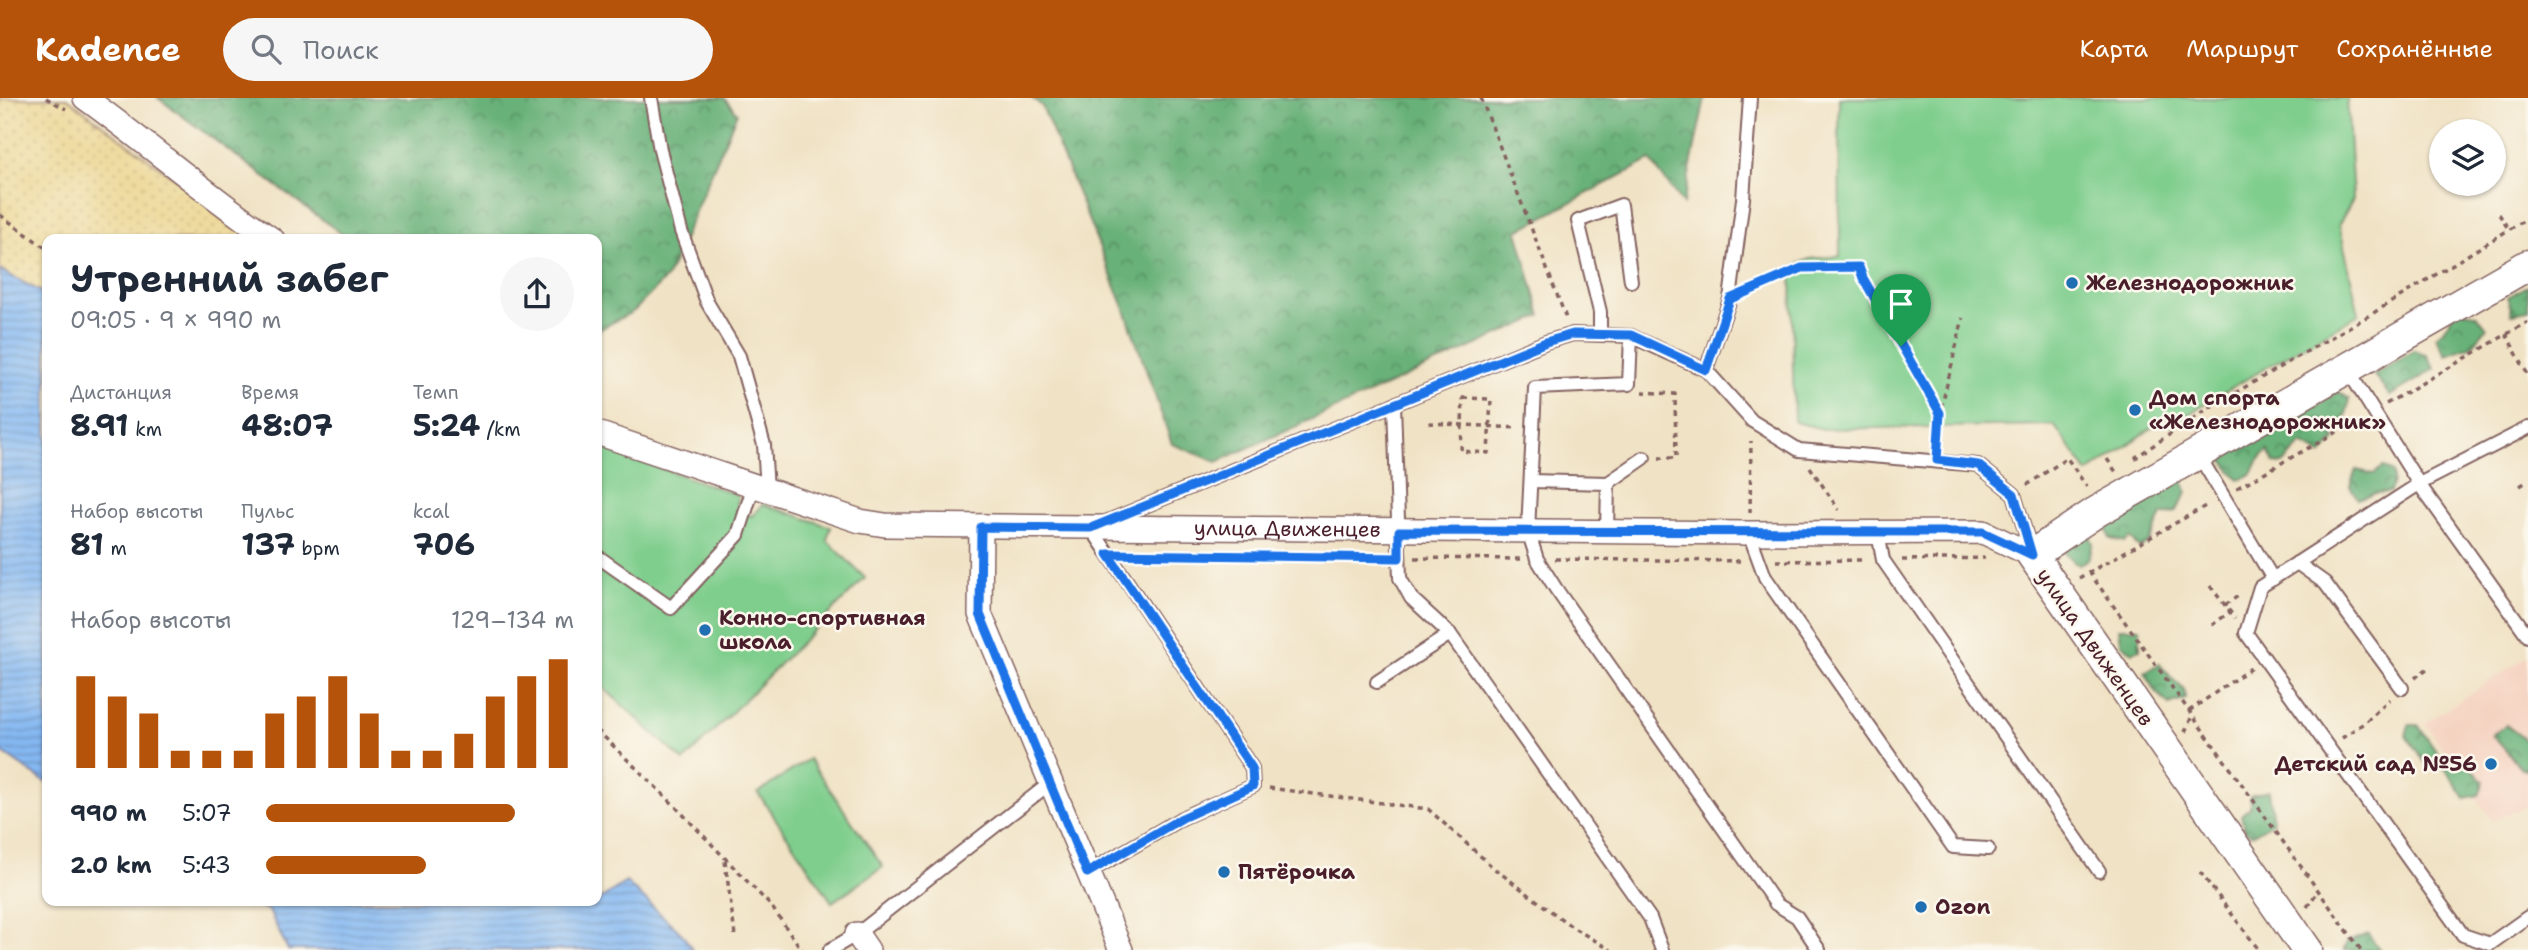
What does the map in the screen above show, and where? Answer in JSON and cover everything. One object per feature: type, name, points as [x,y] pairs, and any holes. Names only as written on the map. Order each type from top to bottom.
[{"type":"street","points":[[85,98],[126,127],[221,205],[264,234]]},
{"type":"street","points":[[2032,555],[2096,512],[2528,265]]},
{"type":"street","name":"улица Движенцев","points":[[602,435],[860,521],[885,526],[1749,533],[1983,532],[2032,555],[2307,950]]},
{"type":"street","points":[[981,527],[980,614],[1049,784],[1121,950]]},
{"type":"lane","points":[[602,560],[671,608],[738,535],[760,487],[764,445],[740,356],[707,302],[681,231],[660,150],[651,98]]},
{"type":"lane","points":[[1706,370],[1730,299],[1743,199],[1750,98]]},
{"type":"lane","points":[[1600,333],[1600,312],[1578,222],[1621,205],[1631,282]]},
{"type":"lane","points":[[1087,873],[1182,818],[1253,786],[1252,768],[1091,528],[1546,342],[1573,334],[1631,335],[1706,370],[1752,421],[1800,450],[1978,465],[2014,494],[2032,555]]},
{"type":"lane","points":[[1631,335],[1629,384],[1535,388],[1528,531],[1537,559],[1556,589],[1776,904],[1797,917],[1819,950]]},
{"type":"lane","points":[[2347,369],[2418,484],[2528,636]]},
{"type":"lane","points":[[1394,404],[1400,578],[1411,597],[1450,634],[1650,918],[1662,950]]},
{"type":"lane","points":[[2528,428],[2418,484],[2260,587],[2246,633],[2463,935],[2490,944],[2528,917]]},
{"type":"lane","points":[[2198,454],[2273,579]]},
{"type":"lane","points":[[1531,481],[1608,484],[1644,458]]},
{"type":"lane","points":[[1607,532],[1608,484]]},
{"type":"lane","points":[[1749,533],[1765,577],[1953,847],[1987,849]]},
{"type":"lane","points":[[1878,533],[1882,560],[2099,871]]},
{"type":"lane","points":[[2297,563],[2325,583],[2402,688]]},
{"type":"lane","points":[[1377,682],[1450,634]]},
{"type":"lane","points":[[830,950],[862,942],[1049,784]]},
{"type":"path","points":[[1482,98],[1573,334]]},
{"type":"path","points":[[2500,214],[2509,230]]},
{"type":"path","points":[[0,215],[42,245]]},
{"type":"path","points":[[2141,466],[2136,457],[2209,408],[2370,315],[2528,218]]},
{"type":"path","points":[[1859,261],[1863,278],[1940,413]]},
{"type":"path","points":[[1730,299],[1802,268],[1859,267]]},
{"type":"path","points":[[1937,460],[1940,413],[1963,317]]},
{"type":"path","points":[[2055,589],[2090,572],[2528,322]]},
{"type":"path","points":[[2506,334],[2528,375]]},
{"type":"path","points":[[1629,384],[1639,392],[1675,394],[1676,458],[1644,458]]},
{"type":"path","points":[[1463,398],[1491,399],[1488,453],[1461,451],[1462,425],[1463,398]]},
{"type":"path","points":[[1749,533],[1752,421]]},
{"type":"path","points":[[1429,423],[1533,429]]},
{"type":"path","points":[[1800,450],[1854,533]]},
{"type":"path","points":[[2014,494],[2067,458],[2090,492]]},
{"type":"path","points":[[2107,459],[2121,479]]},
{"type":"path","points":[[2519,486],[2528,481]]},
{"type":"path","points":[[1108,554],[1760,562],[1990,558]]},
{"type":"path","points":[[2090,572],[2361,950]]},
{"type":"path","points":[[2210,586],[2246,633]]},
{"type":"path","points":[[2212,625],[2231,612]]},
{"type":"path","points":[[2189,711],[2265,658]]},
{"type":"path","points":[[2328,747],[2364,723],[2428,668]]},
{"type":"path","points":[[602,735],[771,906],[802,950]]},
{"type":"path","points":[[1253,786],[1427,809],[1496,870],[1572,927],[1611,950]]},
{"type":"path","points":[[725,859],[735,935]]},
{"type":"path","points":[[2200,872],[2259,950]]},
{"type":"shaded area","name":"Детский сад №56","points":[[2528,656],[2528,806],[2492,821],[2425,723]]},
{"type":"green space","points":[[158,98],[724,98],[737,113],[667,277],[634,311],[602,328],[602,234],[342,234]]},
{"type":"green space","points":[[1032,98],[1705,98],[1683,204],[1650,160],[1517,231],[1541,316],[1217,462],[1172,444],[1124,307],[1042,106]]},
{"type":"green space","name":"Железнодорожник","points":[[1839,98],[2347,98],[2353,199],[2339,224],[2359,314],[2205,403],[2172,426],[2166,418],[2088,473],[2054,425],[1823,429],[1794,422],[1791,268],[1810,259],[1840,256]]},
{"type":"green space","points":[[2528,285],[2528,311],[2512,314],[2508,297]]},
{"type":"green space","points":[[2458,308],[2477,315],[2487,328],[2473,345],[2446,355],[2436,337]]},
{"type":"green space","points":[[2415,350],[2427,355],[2435,369],[2390,396],[2374,375]]},
{"type":"green space","points":[[2338,391],[2349,399],[2346,417],[2331,427],[2336,440],[2321,455],[2302,444],[2283,464],[2274,463],[2268,451],[2258,461],[2252,474],[2239,480],[2221,458],[2251,433],[2291,426],[2302,403],[2318,406]]},
{"type":"green space","name":"Конно-спортивная школа","points":[[602,448],[738,495],[737,511],[752,516],[763,504],[831,527],[827,540],[865,578],[684,761],[602,687]]},
{"type":"green space","points":[[2383,467],[2393,472],[2390,492],[2375,493],[2358,499],[2350,486],[2356,470],[2374,474]]},
{"type":"green space","points":[[2183,480],[2187,492],[2176,512],[2162,515],[2148,543],[2140,548],[2130,538],[2125,542],[2110,539],[2104,522],[2168,481]]},
{"type":"green space","points":[[2088,530],[2093,544],[2088,560],[2079,565],[2064,553],[2063,535]]},
{"type":"green space","points":[[2119,628],[2140,628],[2140,649],[2132,652],[2121,643]]},
{"type":"green space","points":[[2159,664],[2184,690],[2185,699],[2169,705],[2155,691],[2145,672]]},
{"type":"green space","points":[[2409,725],[2418,725],[2442,760],[2460,755],[2484,781],[2479,795],[2465,798],[2444,767],[2429,768],[2406,735]]},
{"type":"green space","points":[[2506,725],[2528,742],[2528,770],[2522,769],[2492,735]]},
{"type":"green space","points":[[809,759],[883,867],[832,902],[758,793]]},
{"type":"green space","points":[[2269,790],[2273,822],[2253,834],[2245,831],[2241,815],[2250,807],[2250,796]]},
{"type":"green space","points":[[2368,934],[2380,950],[2344,950],[2347,942]]},
{"type":"sand","points":[[0,98],[67,98],[249,234],[42,234],[42,292],[0,270]]},
{"type":"water","points":[[0,270],[42,292],[42,780],[0,751]]},
{"type":"water","points":[[626,882],[682,934],[693,950],[288,950],[269,911],[260,906],[602,906],[602,898]]},
{"type":"place","name":"Железнодорожник","points":[[2072,283]]},
{"type":"place","name":"Дом спорта «Железнодорожник»","points":[[2135,410]]},
{"type":"place","name":"Конно-спортивная школа","points":[[705,630]]},
{"type":"place","name":"Детский сад №56","points":[[2491,764]]},
{"type":"place","name":"Пятёрочка","points":[[1224,872]]},
{"type":"place","name":"Ozon","points":[[1921,907]]},
{"type":"route","points":[[1859,267],[1901,346],[1940,413],[1937,460],[1978,465],[2014,494],[2032,555],[1983,532],[1399,531],[1399,558],[1108,554],[1252,768],[1253,786],[1182,818],[1087,873],[980,614],[981,527],[1091,528],[1546,342],[1573,334],[1631,335],[1706,370],[1730,299],[1802,268],[1859,267]]}]
